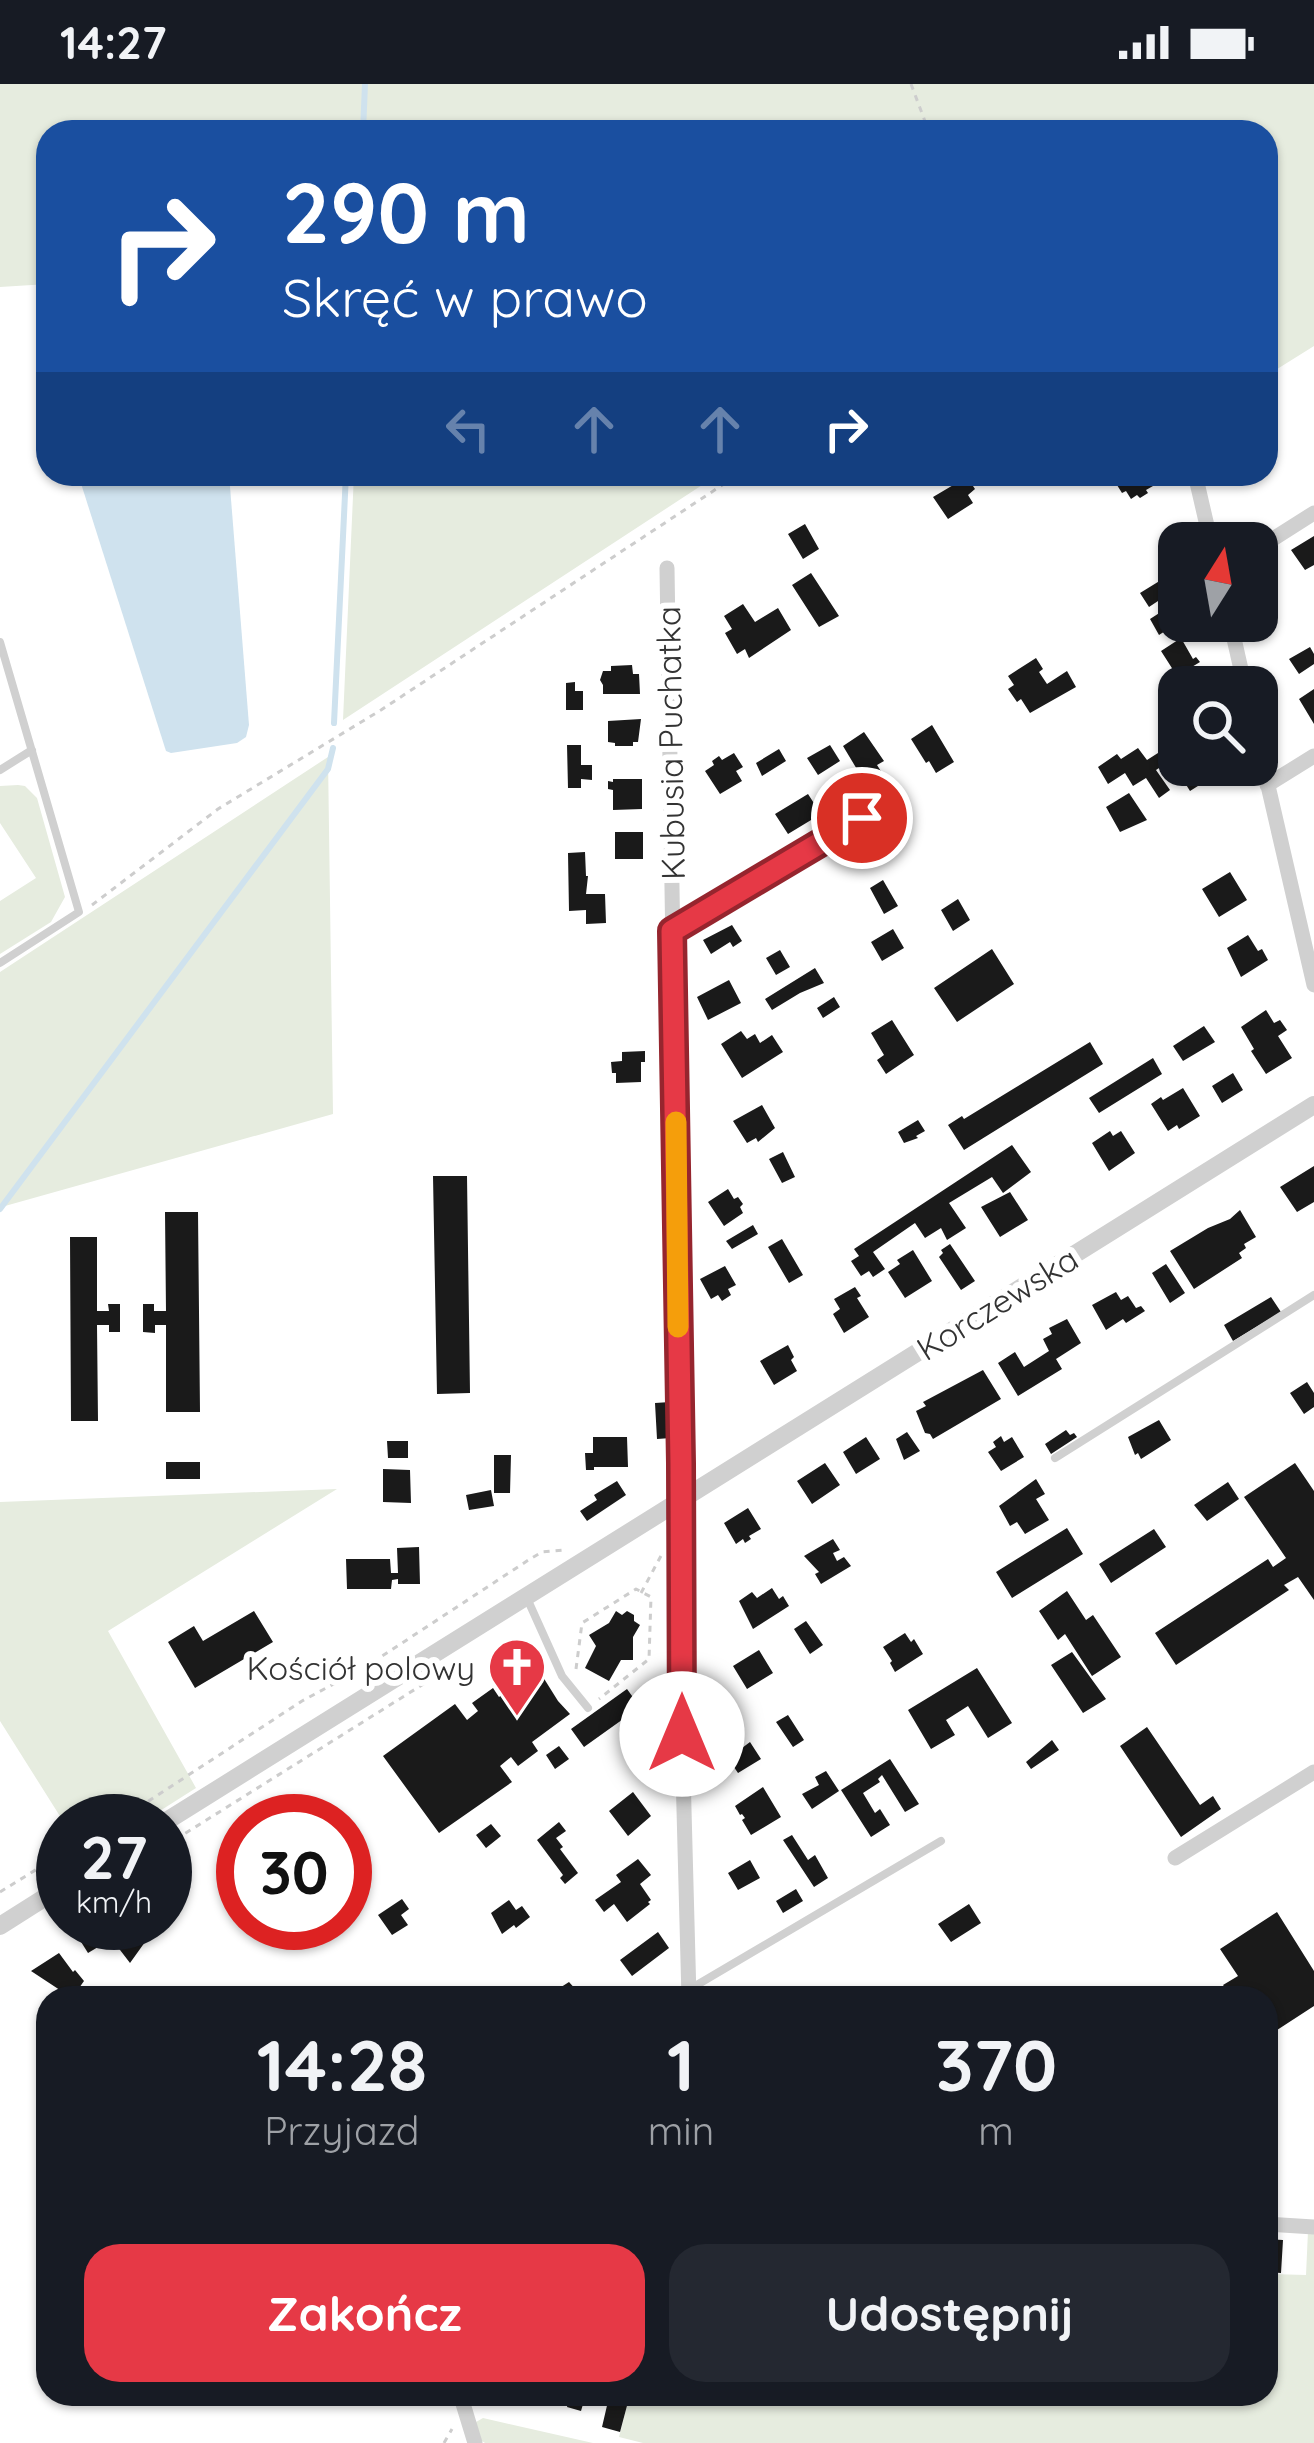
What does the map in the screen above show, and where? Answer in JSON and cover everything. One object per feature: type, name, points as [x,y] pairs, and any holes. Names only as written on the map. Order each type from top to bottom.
[{"type":"street","points":[[1198,486],[1206,522]]},
{"type":"street","points":[[1278,536],[1314,513]]},
{"type":"street","name":"Kubusia Puchatka","points":[[667,568],[689,1986]]},
{"type":"street","points":[[1278,779],[1314,756]]},
{"type":"street","points":[[1268,786],[1314,985]]},
{"type":"street","name":"Korczewska","points":[[192,1805],[1314,1105]]},
{"type":"street","points":[[1175,1858],[1314,1772]]},
{"type":"street","points":[[0,1926],[36,1903]]},
{"type":"street","points":[[1278,2225],[1314,2227]]},
{"type":"street","points":[[464,2406],[475,2443]]},
{"type":"lane","points":[[0,642],[79,912],[0,963]]},
{"type":"lane","points":[[0,770],[32,750]]},
{"type":"lane","points":[[672,931],[899,795]]},
{"type":"lane","points":[[1055,1458],[1314,1295]]},
{"type":"lane","points":[[525,1595],[562,1676],[588,1708]]},
{"type":"lane","points":[[702,1986],[940,1841]]},
{"type":"path","points":[[911,84],[924,120]]},
{"type":"path","points":[[79,912],[218,808],[381,710],[722,486]]},
{"type":"path","points":[[160,1794],[542,1552],[575,1548]]},
{"type":"path","points":[[642,1592],[668,1549]]},
{"type":"path","points":[[573,1688],[582,1623],[636,1589],[651,1598],[649,1660],[588,1708]]},
{"type":"path","points":[[192,1829],[320,1749]]},
{"type":"path","points":[[0,1892],[36,1870]]},
{"type":"shaded area","points":[[0,84],[1314,84],[1314,346],[1278,368],[1278,120],[36,120],[36,285],[0,287]]},
{"type":"shaded area","points":[[353,486],[701,486],[343,720]]},
{"type":"shaded area","points":[[328,757],[333,1114],[5,1206],[0,1212],[0,972]]},
{"type":"shaded area","points":[[18,785],[37,798],[65,897],[51,922],[0,954],[0,901],[36,878],[0,823],[0,786]]},
{"type":"shaded area","points":[[337,1489],[108,1631],[196,1788],[187,1794],[46,1794],[0,1721],[0,1502]]},
{"type":"shaded area","points":[[1308,2231],[1314,2231],[1314,2443],[643,2443],[619,2437],[627,2406],[1278,2406],[1278,2274],[1306,2275]]},
{"type":"shaded area","points":[[483,2418],[593,2443],[485,2443],[479,2439],[476,2422]]},
{"type":"water","points":[[82,486],[230,486],[249,725],[246,737],[237,743],[166,751]]},
{"type":"building","points":[[952,486],[975,489],[968,495],[973,503],[948,519],[933,497]]},
{"type":"building","points":[[1118,486],[1153,486],[1140,498],[1122,493]]},
{"type":"building","points":[[805,524],[819,549],[803,559],[788,534]]},
{"type":"building","points":[[1314,536],[1314,565],[1305,570],[1291,550]]},
{"type":"building","points":[[811,573],[839,616],[819,627],[792,585]]},
{"type":"building","points":[[1158,582],[1158,601],[1149,607],[1140,593]]},
{"type":"building","points":[[743,604],[755,622],[778,608],[791,630],[749,658],[745,649],[737,654],[725,633],[732,629],[724,616]]},
{"type":"building","points":[[1183,642],[1200,662],[1171,666],[1161,651]]},
{"type":"building","points":[[1310,647],[1314,664],[1299,674],[1289,659]]},
{"type":"building","points":[[1036,658],[1047,684],[1067,671],[1076,687],[1030,713],[1008,689],[1014,685],[1008,676]]},
{"type":"building","points":[[632,665],[633,674],[639,674],[640,694],[603,694],[603,671]]},
{"type":"building","points":[[575,682],[575,691],[583,691],[583,710],[566,710],[566,683]]},
{"type":"building","points":[[1314,689],[1314,724],[1299,699]]},
{"type":"building","points":[[641,719],[638,742],[633,746],[608,742],[608,721]]},
{"type":"building","points":[[932,725],[954,762],[936,773],[911,739]]},
{"type":"building","points":[[864,732],[884,761],[877,765],[884,776],[867,786],[843,746]]},
{"type":"building","points":[[567,745],[581,745],[581,765],[592,765],[592,780],[581,779],[581,788],[568,788]]},
{"type":"building","points":[[830,745],[840,761],[818,775],[807,758]]},
{"type":"building","points":[[1138,748],[1147,760],[1158,753],[1158,786],[1170,790],[1159,798],[1146,778],[1133,786],[1125,773],[1108,784],[1098,767],[1117,754],[1121,759]]},
{"type":"building","points":[[779,749],[786,761],[762,776],[756,763]]},
{"type":"building","points":[[734,753],[743,767],[736,771],[742,781],[720,794],[705,771],[719,756],[722,760]]},
{"type":"building","points":[[642,779],[642,809],[613,810],[608,781]]},
{"type":"building","points":[[1129,793],[1147,820],[1120,832],[1106,807]]},
{"type":"building","points":[[808,794],[821,814],[788,834],[775,814]]},
{"type":"building","points":[[615,832],[643,832],[643,859],[615,859]]},
{"type":"building","points":[[585,852],[586,894],[605,894],[606,923],[586,924],[586,910],[569,911],[568,853]]},
{"type":"building","points":[[1230,872],[1247,900],[1219,917],[1202,889]]},
{"type":"building","points":[[883,880],[898,906],[884,914],[870,888]]},
{"type":"building","points":[[958,899],[970,920],[953,931],[941,910]]},
{"type":"building","points":[[732,925],[742,941],[733,947],[730,942],[711,954],[703,940]]},
{"type":"building","points":[[893,929],[904,948],[882,961],[871,942]]},
{"type":"building","points":[[1248,935],[1268,960],[1241,977],[1227,948]]},
{"type":"building","points":[[992,949],[1014,984],[957,1022],[934,988]]},
{"type":"building","points":[[780,950],[790,967],[776,975],[766,958]]},
{"type":"building","points":[[815,968],[824,983],[772,1010],[765,999]]},
{"type":"building","points":[[729,980],[741,1003],[708,1020],[697,997]]},
{"type":"building","points":[[834,997],[840,1007],[823,1018],[817,1008]]},
{"type":"building","points":[[1266,1010],[1274,1023],[1280,1020],[1287,1030],[1278,1036],[1292,1058],[1266,1074],[1241,1027]]},
{"type":"building","points":[[892,1020],[914,1055],[886,1074],[877,1060],[884,1055],[871,1033]]},
{"type":"building","points":[[1204,1026],[1215,1042],[1183,1061],[1173,1046]]},
{"type":"building","points":[[741,1031],[747,1039],[755,1034],[760,1043],[772,1035],[783,1052],[742,1078],[721,1044]]},
{"type":"building","points":[[1090,1042],[1103,1064],[964,1150],[948,1125]]},
{"type":"building","points":[[645,1051],[641,1082],[616,1083],[611,1062],[622,1061],[622,1052]]},
{"type":"building","points":[[1153,1058],[1162,1074],[1099,1113],[1089,1098]]},
{"type":"building","points":[[1233,1073],[1243,1090],[1222,1103],[1212,1086]]},
{"type":"building","points":[[1183,1088],[1200,1116],[1168,1131],[1151,1104]]},
{"type":"building","points":[[762,1105],[775,1128],[758,1142],[756,1138],[747,1143],[733,1121]]},
{"type":"building","points":[[918,1120],[925,1131],[904,1143],[898,1132]]},
{"type":"building","points":[[1110,1131],[1113,1136],[1121,1131],[1135,1153],[1109,1171],[1092,1143]]},
{"type":"building","points":[[1012,1145],[1031,1172],[1003,1193],[992,1177],[949,1203],[966,1228],[947,1240],[941,1228],[925,1238],[915,1223],[873,1252],[885,1269],[873,1277],[869,1271],[861,1276],[851,1261],[859,1256],[854,1249]]},
{"type":"building","points":[[783,1152],[795,1177],[782,1183],[769,1159]]},
{"type":"building","points":[[1314,1166],[1314,1202],[1297,1212],[1280,1187]]},
{"type":"building","points":[[433,1176],[467,1176],[470,1393],[437,1394]]},
{"type":"building","points":[[728,1189],[743,1204],[743,1213],[724,1226],[708,1202]]},
{"type":"building","points":[[1010,1192],[1028,1220],[1000,1237],[981,1207]]},
{"type":"building","points":[[1240,1210],[1256,1237],[1244,1244],[1246,1248],[1239,1253],[1242,1258],[1194,1289],[1170,1251]]},
{"type":"building","points":[[165,1212],[198,1212],[200,1412],[166,1412],[166,1325],[155,1325],[155,1333],[143,1332],[143,1304],[166,1311]]},
{"type":"building","points":[[753,1225],[758,1234],[732,1249],[726,1241]]},
{"type":"building","points":[[70,1237],[97,1237],[97,1311],[120,1304],[120,1332],[97,1325],[98,1421],[71,1421]]},
{"type":"building","points":[[782,1239],[803,1275],[789,1283],[768,1247]]},
{"type":"building","points":[[950,1244],[975,1281],[961,1290],[939,1257]]},
{"type":"building","points":[[913,1250],[932,1281],[905,1298],[888,1272]]},
{"type":"building","points":[[1166,1264],[1185,1293],[1170,1303],[1152,1273]]},
{"type":"building","points":[[725,1266],[736,1285],[722,1301],[718,1295],[711,1299],[700,1279]]},
{"type":"building","points":[[855,1287],[869,1317],[844,1333],[833,1314],[840,1309],[834,1299]]},
{"type":"building","points":[[1116,1292],[1121,1300],[1128,1296],[1136,1308],[1145,1311],[1106,1330],[1092,1305]]},
{"type":"building","points":[[1271,1297],[1281,1312],[1233,1341],[1224,1325]]},
{"type":"building","points":[[1067,1319],[1081,1343],[1056,1359],[1062,1369],[1018,1396],[998,1363],[1015,1352],[1024,1367],[1049,1351],[1043,1339],[1052,1334],[1049,1328]]},
{"type":"building","points":[[788,1345],[797,1371],[774,1385],[760,1361]]},
{"type":"building","points":[[983,1370],[1001,1399],[933,1439],[925,1433],[916,1411],[926,1406],[923,1402]]},
{"type":"building","points":[[1307,1382],[1314,1393],[1314,1407],[1304,1414],[1290,1393]]},
{"type":"building","points":[[670,1402],[671,1438],[657,1439],[655,1403]]},
{"type":"building","points":[[1159,1420],[1171,1440],[1141,1459],[1128,1437]]},
{"type":"building","points":[[1066,1430],[1077,1437],[1051,1454],[1045,1444]]},
{"type":"building","points":[[907,1432],[920,1451],[904,1460],[896,1439]]},
{"type":"building","points":[[1001,1436],[1004,1442],[1012,1437],[1024,1457],[1001,1471],[988,1452]]},
{"type":"building","points":[[593,1437],[627,1437],[628,1467],[586,1470],[585,1453],[593,1453]]},
{"type":"building","points":[[866,1437],[880,1459],[856,1474],[843,1452]]},
{"type":"building","points":[[387,1441],[408,1441],[408,1458],[388,1458]]},
{"type":"building","points":[[494,1455],[511,1455],[510,1493],[494,1493]]},
{"type":"building","points":[[166,1462],[200,1462],[200,1479],[166,1479]]},
{"type":"building","points":[[825,1463],[840,1485],[812,1504],[797,1481]]},
{"type":"building","points":[[1295,1463],[1314,1491],[1314,1600],[1298,1577],[1284,1585],[1289,1590],[1176,1665],[1155,1633],[1268,1559],[1273,1567],[1286,1558],[1244,1497]]},
{"type":"building","points":[[383,1469],[410,1470],[411,1503],[383,1502]]},
{"type":"building","points":[[1036,1479],[1045,1494],[1036,1499],[1049,1520],[1025,1534],[1017,1522],[1010,1526],[999,1506]]},
{"type":"building","points":[[617,1481],[626,1495],[587,1521],[580,1511],[597,1500],[594,1495]]},
{"type":"building","points":[[1228,1482],[1239,1499],[1207,1521],[1194,1505]]},
{"type":"building","points":[[491,1490],[494,1506],[469,1510],[466,1495]]},
{"type":"building","points":[[748,1508],[761,1529],[745,1543],[743,1539],[736,1544],[724,1523]]},
{"type":"building","points":[[1067,1528],[1083,1554],[1012,1598],[996,1572]]},
{"type":"building","points":[[1154,1529],[1166,1547],[1111,1583],[1099,1564]]},
{"type":"building","points":[[833,1539],[840,1550],[833,1553],[837,1561],[844,1557],[851,1566],[821,1584],[815,1574],[819,1572],[804,1556]]},
{"type":"building","points":[[419,1547],[420,1584],[398,1584],[398,1579],[392,1580],[391,1589],[347,1589],[346,1559],[390,1559],[391,1573],[398,1573],[397,1548]]},
{"type":"building","points":[[772,1588],[789,1606],[753,1629],[739,1601],[752,1592],[757,1598]]},
{"type":"building","points":[[1067,1591],[1086,1620],[1093,1615],[1121,1657],[1092,1676],[1065,1634],[1058,1640],[1039,1611]]},
{"type":"building","points":[[254,1611],[273,1642],[195,1688],[168,1642],[194,1626],[203,1641]]},
{"type":"building","points":[[616,1611],[634,1615],[640,1625],[633,1637],[633,1660],[621,1660],[609,1681],[585,1668],[596,1646],[589,1635],[609,1623]]},
{"type":"building","points":[[806,1621],[823,1645],[810,1654],[794,1629]]},
{"type":"building","points":[[905,1633],[923,1654],[895,1672],[883,1647]]},
{"type":"building","points":[[759,1650],[773,1673],[747,1689],[733,1666]]},
{"type":"building","points":[[1072,1652],[1106,1699],[1083,1713],[1051,1665]]},
{"type":"building","points":[[977,1668],[1012,1723],[988,1738],[968,1706],[946,1720],[955,1735],[931,1749],[908,1710]]},
{"type":"building","points":[[538,1669],[570,1714],[532,1742],[538,1751],[518,1766],[511,1757],[500,1766],[512,1782],[439,1833],[383,1756],[455,1704],[467,1720],[478,1711],[472,1703],[493,1688],[499,1697]]},
{"type":"building","points":[[627,1689],[640,1707],[584,1747],[571,1729]]},
{"type":"building","points":[[788,1715],[804,1740],[793,1747],[776,1722]]},
{"type":"building","points":[[1147,1727],[1200,1805],[1213,1796],[1221,1809],[1181,1837],[1120,1746]]},
{"type":"building","points":[[1052,1740],[1059,1750],[1031,1769],[1026,1762]]},
{"type":"building","points":[[750,1742],[761,1759],[738,1773],[727,1757]]},
{"type":"building","points":[[559,1746],[569,1759],[555,1769],[546,1755]]},
{"type":"building","points":[[890,1759],[919,1804],[905,1812],[882,1775],[880,1782],[863,1793],[875,1813],[880,1809],[890,1825],[871,1837],[841,1790]]},
{"type":"building","points":[[826,1771],[839,1791],[812,1809],[802,1794],[819,1785],[815,1777]]},
{"type":"building","points":[[763,1787],[781,1817],[751,1835],[735,1806]]},
{"type":"building","points":[[633,1792],[651,1816],[628,1836],[609,1811]]},
{"type":"building","points":[[559,1822],[566,1831],[556,1838],[560,1849],[578,1873],[565,1884],[537,1840]]},
{"type":"building","points":[[491,1824],[501,1836],[486,1848],[476,1835]]},
{"type":"building","points":[[792,1835],[808,1860],[815,1855],[828,1878],[814,1887],[783,1840]]},
{"type":"building","points":[[638,1859],[651,1875],[640,1884],[651,1900],[627,1922],[614,1904],[604,1912],[595,1900],[621,1882],[616,1875]]},
{"type":"building","points":[[750,1860],[760,1878],[738,1890],[728,1873]]},
{"type":"building","points":[[796,1889],[803,1901],[783,1913],[776,1901]]},
{"type":"building","points":[[402,1899],[409,1909],[401,1915],[408,1925],[392,1935],[378,1915]]},
{"type":"building","points":[[509,1900],[530,1917],[502,1934],[491,1913]]},
{"type":"building","points":[[969,1904],[981,1923],[951,1942],[938,1924]]},
{"type":"building","points":[[1277,1912],[1314,1971],[1314,2006],[1278,2029],[1278,1986],[1224,1986],[1238,1976],[1220,1949]]},
{"type":"building","points":[[658,1932],[669,1948],[632,1976],[620,1960]]},
{"type":"building","points":[[120,1950],[139,1950],[130,1963]]},
{"type":"building","points":[[59,1953],[84,1981],[80,1986],[54,1986],[31,1971]]},
{"type":"building","points":[[1278,2240],[1283,2240],[1278,2273]]},
{"type":"building","points":[[607,2406],[627,2406],[620,2432],[602,2427]]},
{"type":"waterway","points":[[364,120],[365,84]]},
{"type":"waterway","points":[[334,723],[345,486]]},
{"type":"waterway","points":[[0,1209],[328,769],[333,748]]},
{"type":"slow traffic","points":[[676,1122],[678,1327]]},
{"type":"place","name":"Kościół polowy","points":[[517,1718]]},
{"type":"route","points":[[682,1734],[672,931],[862,818]]}]
